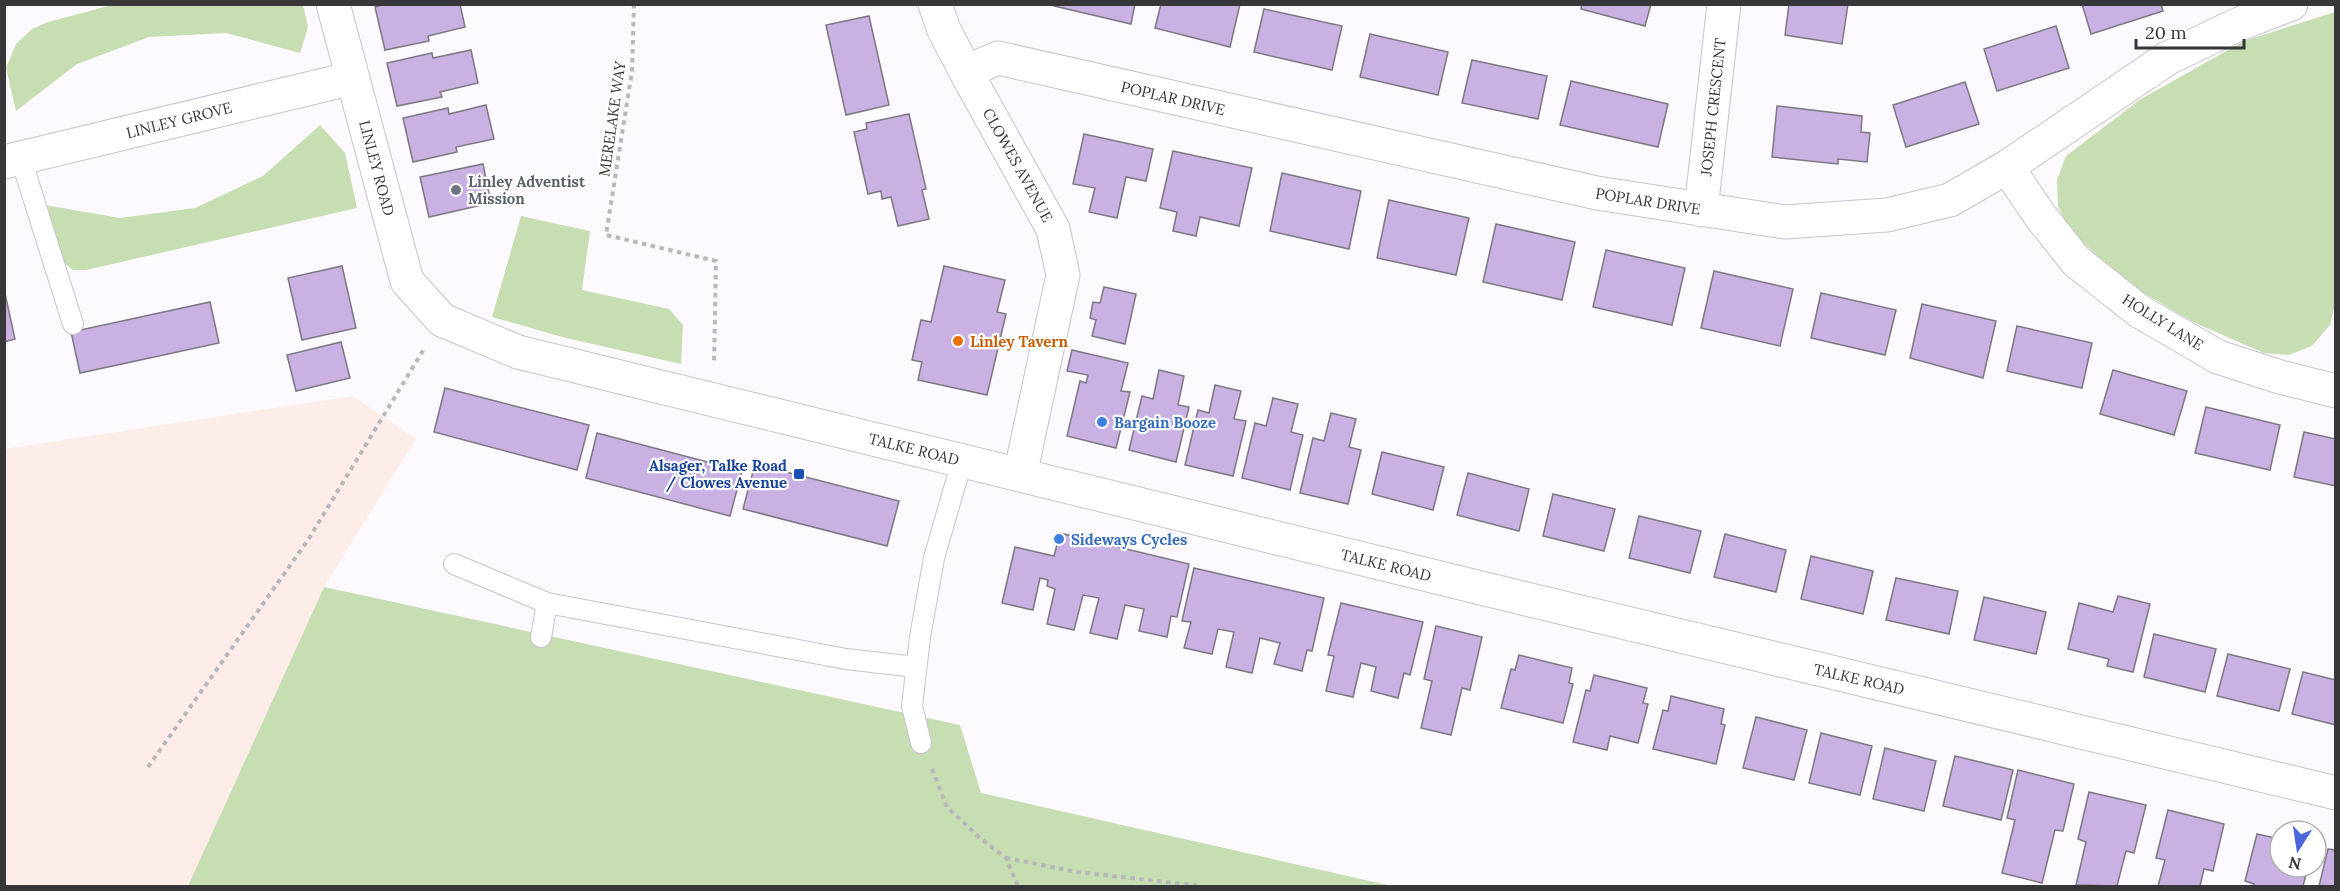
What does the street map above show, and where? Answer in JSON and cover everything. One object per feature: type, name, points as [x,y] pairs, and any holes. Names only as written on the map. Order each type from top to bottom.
[{"type":"street","name":"LINLEY ROAD","points":[[333,4],[406,281],[442,320]]},
{"type":"street","name":"CLOWES AVENUE","points":[[935,4],[944,30],[966,72],[1053,229],[1063,275],[1020,475]]},
{"type":"street","name":"JOSEPH CRESCENT","points":[[1701,210],[1724,4]]},
{"type":"street","name":"POPLAR DRIVE","points":[[966,72],[998,58],[1597,193],[1785,222],[1887,215],[1950,200],[2007,167],[2168,58],[2237,25],[2291,4]]},
{"type":"street","name":"LINLEY GROVE","points":[[13,160],[353,78]]},
{"type":"street","name":"HOLLY LANE","points":[[2007,167],[2041,217],[2076,261],[2139,311],[2218,357],[2280,377],[2334,385]]},
{"type":"street","name":"TALKE ROAD","points":[[442,320],[518,352],[1518,597],[2336,793]]},
{"type":"lane","points":[[13,160],[73,324]]},
{"type":"lane","points":[[921,743],[912,706],[916,667],[934,558],[962,461]]},
{"type":"lane","points":[[454,564],[547,603],[846,659],[916,667]]},
{"type":"lane","points":[[541,638],[547,603]]},
{"type":"path","name":"MERELAKE WAY","points":[[634,4],[632,71],[606,236],[716,261],[713,400]]},
{"type":"path","points":[[148,767],[308,540],[442,320]]},
{"type":"path","points":[[921,743],[947,807],[980,838],[1006,858],[1077,872],[1201,886]]},
{"type":"path","points":[[1006,858],[1018,886]]},
{"type":"shaded area","points":[[353,396],[416,439],[324,587],[188,886],[5,886],[5,449]]},
{"type":"green space","points":[[112,5],[303,5],[308,27],[300,53],[226,33],[149,37],[77,64],[16,111],[6,68],[16,44],[32,29],[48,22]]},
{"type":"green space","points":[[2335,12],[2335,304],[2330,325],[2312,346],[2289,355],[2264,353],[2193,322],[2130,285],[2070,231],[2058,206],[2057,180],[2066,156],[2141,99],[2244,41]]},
{"type":"green space","points":[[320,125],[345,153],[357,208],[86,270],[73,270],[63,262],[45,205],[120,218],[195,208],[263,176]]},
{"type":"green space","points":[[521,216],[590,231],[582,290],[669,309],[683,325],[681,364],[566,338],[492,317]]},
{"type":"green space","points":[[324,587],[960,725],[981,793],[1392,886],[188,886]]},
{"type":"building","points":[[386,4],[460,4],[465,27],[428,36],[429,41],[385,50],[375,7]]},
{"type":"building","points":[[1055,4],[1135,4],[1131,24],[1054,6]]},
{"type":"building","points":[[1161,4],[1240,4],[1230,47],[1155,28]]},
{"type":"building","points":[[1582,4],[1651,4],[1645,26],[1581,9]]},
{"type":"building","points":[[1789,4],[1848,4],[1842,44],[1785,35]]},
{"type":"building","points":[[2082,4],[2161,4],[2163,11],[2091,34]]},
{"type":"building","points":[[1264,9],[1342,26],[1332,70],[1254,52]]},
{"type":"building","points":[[869,16],[889,105],[846,115],[826,25]]},
{"type":"building","points":[[2056,26],[2069,68],[1997,91],[1984,49]]},
{"type":"building","points":[[1370,34],[1448,52],[1438,95],[1360,77]]},
{"type":"building","points":[[471,50],[478,83],[440,92],[442,97],[397,106],[387,63],[432,53],[433,58]]},
{"type":"building","points":[[1472,60],[1547,76],[1538,119],[1462,103]]},
{"type":"building","points":[[1571,81],[1668,104],[1658,147],[1560,125]]},
{"type":"building","points":[[1965,82],[1979,124],[1906,147],[1893,105]]},
{"type":"building","points":[[486,105],[494,139],[456,147],[457,152],[413,162],[403,118],[448,108],[449,114]]},
{"type":"building","points":[[1777,106],[1862,116],[1861,132],[1870,133],[1867,162],[1838,159],[1838,164],[1772,157]]},
{"type":"building","points":[[909,114],[926,189],[922,190],[929,219],[898,226],[891,197],[882,199],[881,191],[868,194],[854,132],[867,129],[866,123]]},
{"type":"building","points":[[1084,134],[1153,149],[1146,181],[1126,177],[1117,218],[1089,212],[1095,188],[1073,184]]},
{"type":"building","points":[[1173,151],[1252,168],[1239,226],[1200,217],[1196,236],[1173,231],[1177,212],[1160,208]]},
{"type":"building","name":"Linley Adventist Mission","points":[[483,164],[491,203],[429,217],[420,177]]},
{"type":"building","points":[[1282,173],[1361,191],[1349,249],[1270,231]]},
{"type":"building","points":[[1389,200],[1469,218],[1456,275],[1377,258]]},
{"type":"building","points":[[1496,224],[1575,242],[1562,300],[1483,282]]},
{"type":"building","points":[[1606,250],[1685,268],[1672,325],[1593,307]]},
{"type":"building","points":[[342,266],[356,328],[302,340],[288,278]]},
{"type":"building","name":"Linley Tavern","points":[[944,266],[1005,280],[997,312],[1006,314],[987,395],[918,380],[922,362],[912,360],[921,320],[931,322]]},
{"type":"building","points":[[1714,271],[1793,289],[1780,346],[1701,328]]},
{"type":"building","points":[[1104,287],[1136,294],[1125,344],[1092,336],[1096,320],[1090,318],[1093,302],[1100,303]]},
{"type":"building","points":[[4,289],[15,339],[4,342]]},
{"type":"building","points":[[1821,293],[1896,310],[1885,355],[1811,338]]},
{"type":"building","points":[[210,302],[219,343],[80,373],[71,332]]},
{"type":"building","points":[[1922,304],[1996,321],[1983,378],[1910,358]]},
{"type":"building","points":[[2017,326],[2092,343],[2082,388],[2007,371]]},
{"type":"building","points":[[341,342],[350,378],[296,391],[287,355]]},
{"type":"building","points":[[1072,350],[1128,363],[1121,391],[1130,392],[1116,448],[1067,436],[1080,381],[1086,383],[1088,375],[1067,371]]},
{"type":"building","points":[[1159,370],[1184,376],[1178,405],[1189,407],[1176,462],[1129,450],[1142,396],[1153,399]]},
{"type":"building","points":[[2113,370],[2187,391],[2174,435],[2100,414]]},
{"type":"building","points":[[1215,385],[1241,391],[1234,419],[1246,421],[1233,476],[1185,465],[1198,410],[1209,413]]},
{"type":"building","points":[[445,388],[589,425],[577,470],[434,432]]},
{"type":"building","points":[[1273,398],[1298,404],[1291,432],[1303,435],[1290,490],[1242,478],[1255,423],[1266,426]]},
{"type":"building","points":[[2206,407],[2280,425],[2270,470],[2195,453]]},
{"type":"building","points":[[1331,413],[1356,419],[1349,447],[1361,450],[1348,504],[1300,493],[1313,438],[1324,441]]},
{"type":"building","points":[[2304,432],[2336,439],[2336,486],[2294,477]]},
{"type":"building","points":[[597,433],[742,471],[730,516],[586,478]]},
{"type":"building","points":[[1382,452],[1444,467],[1433,510],[1372,494]]},
{"type":"building","points":[[755,464],[899,501],[887,546],[743,509]]},
{"type":"building","points":[[1468,473],[1529,489],[1519,531],[1457,515]]},
{"type":"building","points":[[1553,494],[1615,509],[1604,551],[1543,536]]},
{"type":"building","points":[[1639,516],[1701,531],[1690,573],[1629,558]]},
{"type":"building","points":[[1060,533],[1189,564],[1177,617],[1171,616],[1167,637],[1139,631],[1144,609],[1125,605],[1117,639],[1090,633],[1099,598],[1083,595],[1074,630],[1047,624],[1055,589],[1047,586],[1048,580],[1040,578],[1033,610],[1002,603],[1015,547],[1054,556]]},
{"type":"building","points":[[1725,534],[1786,550],[1776,592],[1714,577]]},
{"type":"building","points":[[1811,556],[1873,571],[1863,614],[1801,599]]},
{"type":"building","points":[[1194,568],[1324,598],[1312,651],[1307,650],[1302,671],[1274,664],[1280,643],[1260,638],[1252,673],[1226,667],[1234,632],[1218,629],[1212,654],[1184,648],[1191,622],[1182,621]]},
{"type":"building","points":[[1896,578],[1958,591],[1949,634],[1886,620]]},
{"type":"building","points":[[2118,596],[2150,604],[2133,672],[2107,666],[2109,659],[2068,649],[2079,603],[2113,612]]},
{"type":"building","points":[[1984,597],[2046,612],[2036,654],[1974,640]]},
{"type":"building","points":[[1341,603],[1423,622],[1410,675],[1404,673],[1398,698],[1371,691],[1376,667],[1361,663],[1353,697],[1326,691],[1334,656],[1328,655]]},
{"type":"building","points":[[1436,626],[1482,637],[1470,690],[1462,688],[1451,735],[1421,728],[1432,681],[1424,679]]},
{"type":"building","points":[[2154,634],[2216,649],[2205,692],[2144,677]]},
{"type":"building","points":[[2228,654],[2290,669],[2279,711],[2217,696]]},
{"type":"building","points":[[1519,655],[1572,668],[1569,683],[1573,684],[1563,723],[1501,708],[1511,669],[1515,670]]},
{"type":"building","points":[[2303,672],[2336,680],[2336,725],[2292,714]]},
{"type":"building","points":[[1594,675],[1647,688],[1643,703],[1648,704],[1638,743],[1610,736],[1607,750],[1573,742],[1586,690],[1590,691]]},
{"type":"building","points":[[1671,696],[1724,709],[1721,724],[1725,725],[1716,764],[1653,749],[1663,710],[1668,711]]},
{"type":"building","points":[[1756,717],[1807,730],[1794,780],[1743,768]]},
{"type":"building","points":[[1821,733],[1872,746],[1860,795],[1809,783]]},
{"type":"building","points":[[1885,748],[1936,761],[1924,811],[1873,799]]},
{"type":"building","points":[[1955,756],[2013,770],[2001,820],[1943,806]]},
{"type":"building","points":[[2018,770],[2074,784],[2063,831],[2055,830],[2042,883],[2002,873],[2015,820],[2007,818]]},
{"type":"building","points":[[2089,792],[2146,805],[2134,853],[2126,851],[2117,886],[2076,885],[2086,842],[2078,839]]},
{"type":"building","points":[[2168,810],[2224,824],[2213,871],[2204,869],[2200,886],[2158,886],[2165,860],[2156,858]]},
{"type":"building","points":[[2257,834],[2268,836],[2268,879],[2305,879],[2303,886],[2253,886],[2254,884],[2245,881]]},
{"type":"building","points":[[2328,849],[2336,850],[2336,886],[2319,886],[2321,879],[2328,879]]},
{"type":"place","name":"Linley Adventist Mission","points":[[456,190]]},
{"type":"place","name":"Linley Tavern","points":[[958,341]]},
{"type":"place","name":"Bargain Booze","points":[[1102,422]]},
{"type":"place","name":"Alsager, Talke Road / Clowes Avenue","points":[[799,474]]},
{"type":"place","name":"Sideways Cycles","points":[[1059,539]]}]
